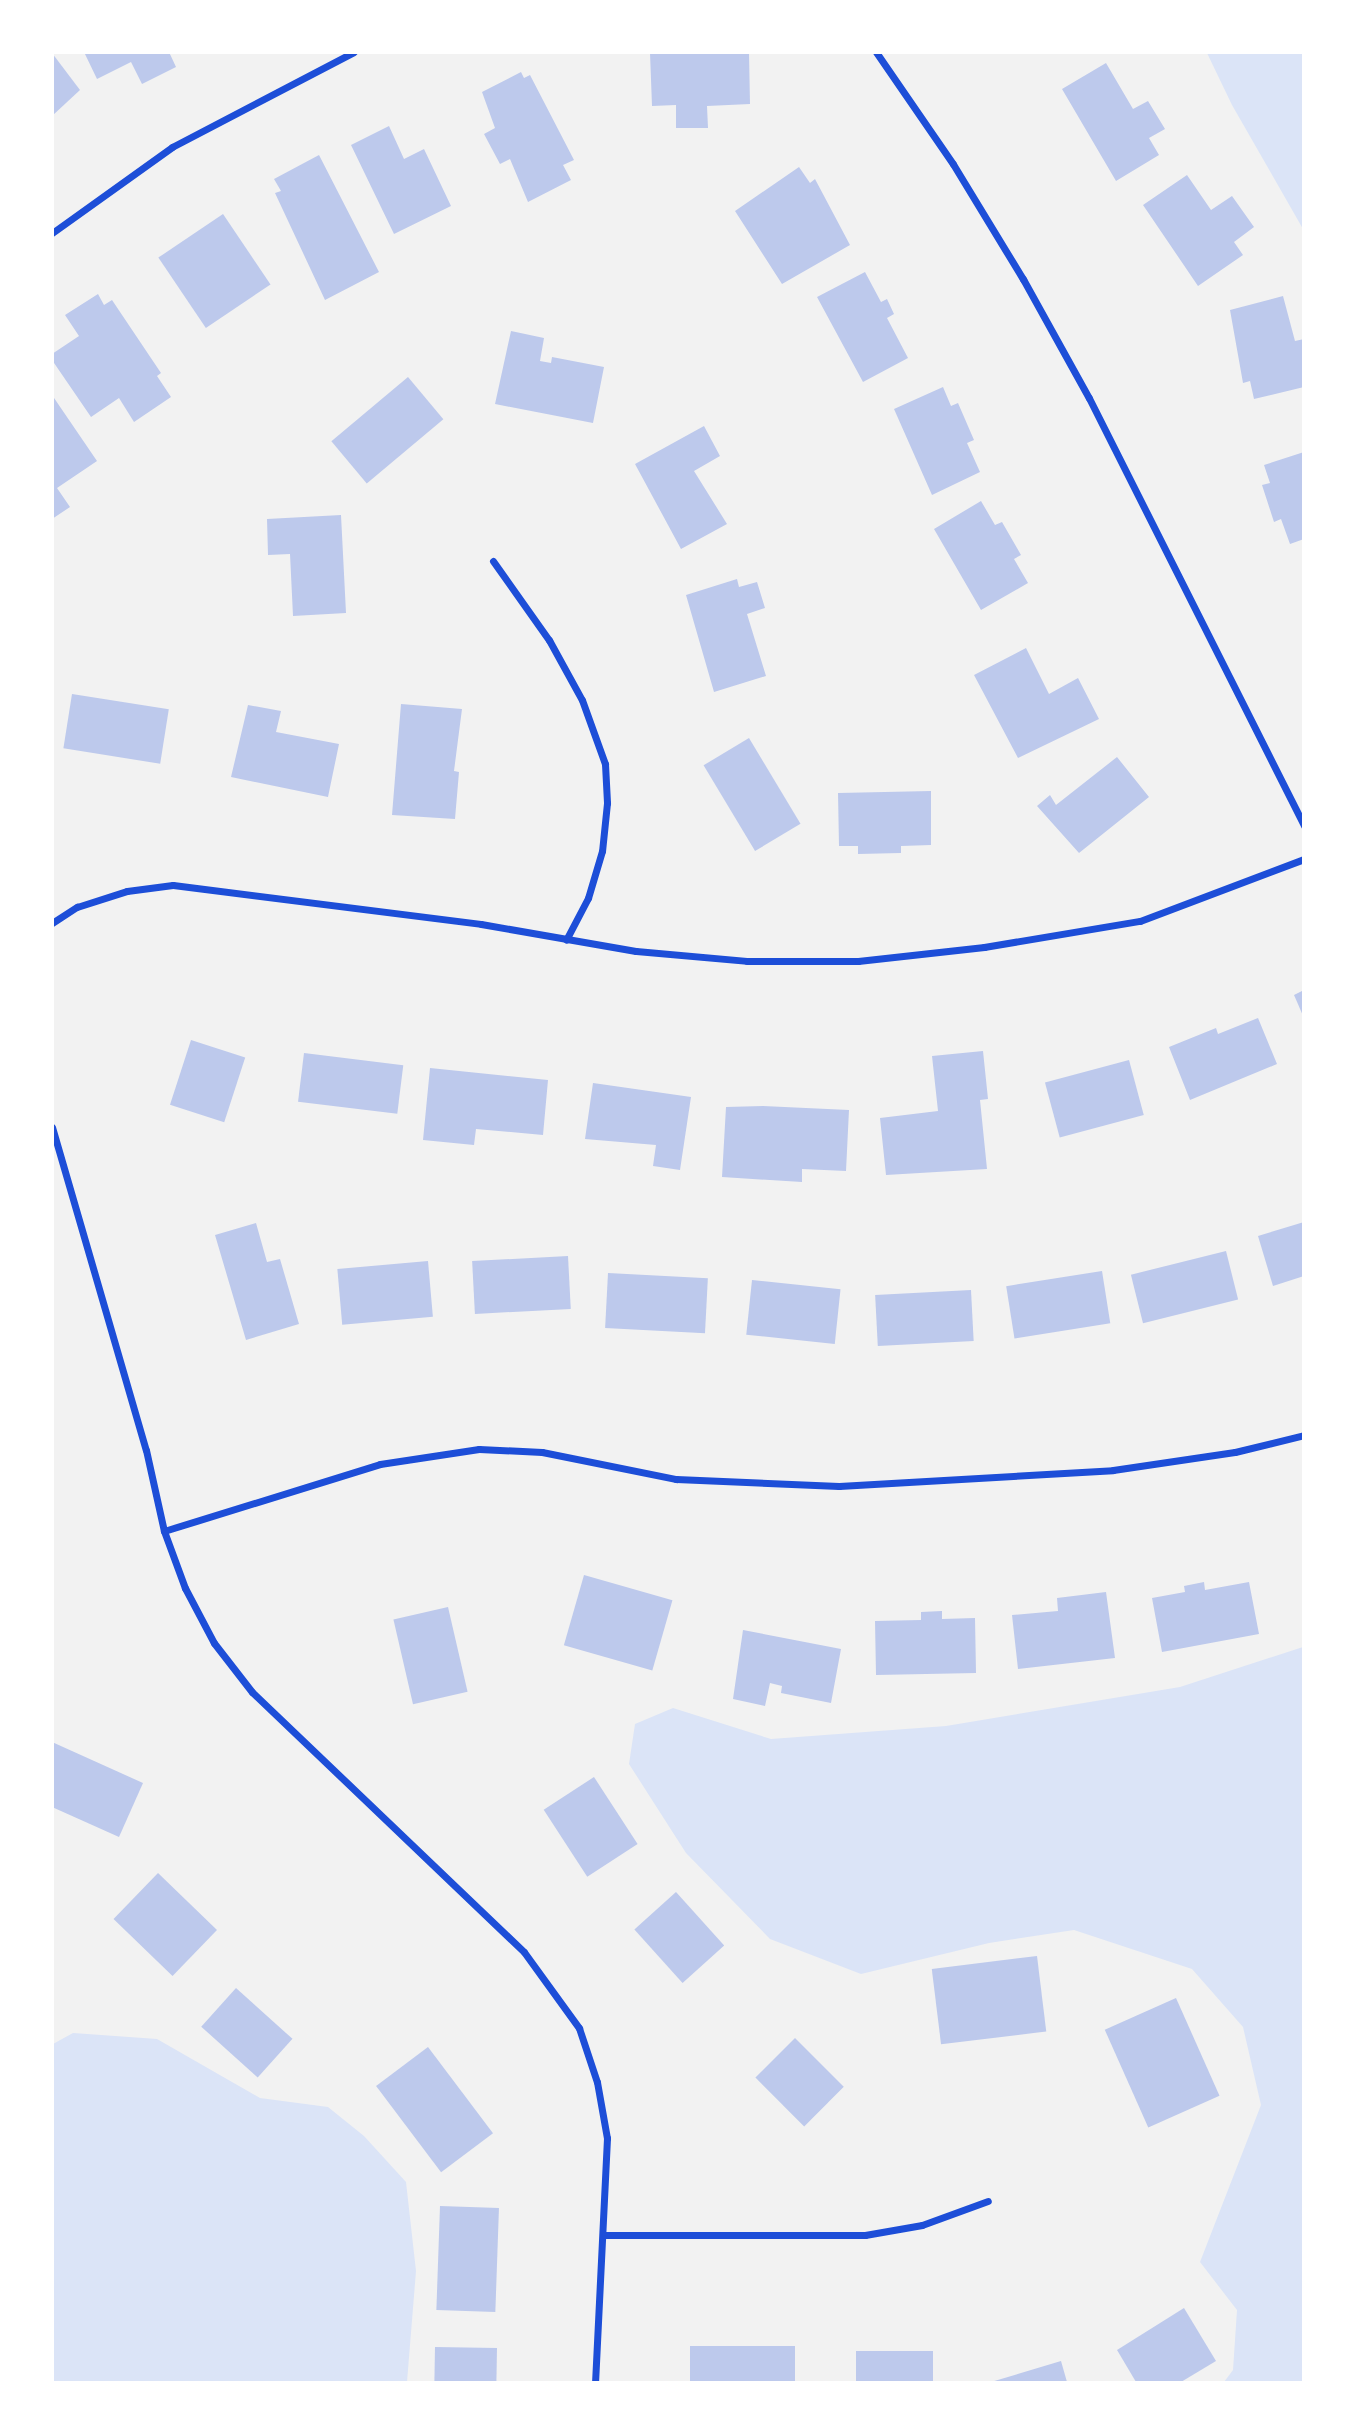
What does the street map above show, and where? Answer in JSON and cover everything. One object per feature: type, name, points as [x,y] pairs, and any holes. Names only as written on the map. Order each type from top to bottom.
[{"type":"street","points":[[52,233],[172,147],[354,52]]},
{"type":"street","points":[[876,52],[953,164],[1023,279],[1088,398],[1304,825]]},
{"type":"street","points":[[493,561],[549,640],[582,700],[605,764],[607,803],[602,851],[588,898],[566,940]]},
{"type":"street","points":[[53,921],[127,891],[173,885],[455,920],[566,940],[747,961],[858,961],[985,947],[1140,921],[1304,859]]},
{"type":"street","points":[[52,1127],[146,1450],[164,1531],[185,1588],[215,1643],[252,1692],[524,1952],[559,1995],[579,2028],[597,2082],[607,2138],[605,2235],[595,2382]]},
{"type":"street","points":[[164,1531],[380,1464],[479,1449],[542,1452],[676,1479],[839,1486],[1113,1470],[1235,1452],[1304,1435]]},
{"type":"street","points":[[605,2235],[864,2235],[922,2225],[988,2201]]},
{"type":"shaded area","points":[[1207,53],[1303,53],[1303,229],[1232,105]]},
{"type":"shaded area","points":[[1303,1647],[1303,2382],[1224,2382],[1233,2370],[1237,2310],[1200,2262],[1261,2105],[1243,2027],[1192,1969],[1074,1930],[989,1943],[861,1974],[770,1939],[686,1853],[629,1764],[635,1724],[673,1708],[771,1739],[946,1726],[1180,1687]]},
{"type":"shaded area","points":[[73,2033],[157,2039],[260,2098],[328,2107],[364,2136],[406,2182],[416,2271],[407,2382],[53,2382],[53,2044]]},
{"type":"building","points":[[84,52],[169,52],[176,67],[142,84],[131,62],[97,79]]},
{"type":"building","points":[[749,52],[750,104],[707,106],[708,128],[676,128],[676,105],[652,106],[650,53]]},
{"type":"building","points":[[52,53],[80,90],[52,116]]},
{"type":"building","points":[[1106,63],[1133,109],[1148,101],[1165,129],[1149,138],[1159,155],[1116,181],[1062,89]]},
{"type":"building","points":[[521,72],[524,78],[530,75],[574,160],[563,165],[571,180],[528,202],[510,159],[500,164],[484,134],[495,128],[482,92]]},
{"type":"building","points":[[389,126],[404,159],[424,149],[451,206],[394,234],[351,145]]},
{"type":"building","points":[[319,155],[379,272],[325,300],[275,193],[281,191],[274,179]]},
{"type":"building","points":[[799,167],[810,183],[815,179],[850,245],[782,284],[735,211]]},
{"type":"building","points":[[1187,175],[1211,210],[1232,196],[1254,227],[1234,242],[1243,255],[1198,286],[1143,205]]},
{"type":"building","points":[[223,214],[271,284],[206,328],[158,258]]},
{"type":"building","points":[[865,272],[881,302],[887,299],[894,314],[887,318],[908,358],[863,382],[817,297]]},
{"type":"building","points":[[98,294],[104,305],[112,300],[161,373],[157,376],[171,397],[134,422],[119,398],[91,417],[52,360],[52,354],[79,336],[65,315]]},
{"type":"building","points":[[1283,296],[1295,341],[1304,339],[1304,387],[1254,399],[1250,381],[1243,383],[1230,310]]},
{"type":"building","points":[[511,331],[544,338],[540,361],[551,363],[552,357],[604,367],[593,423],[495,404]]},
{"type":"building","points":[[408,377],[443,419],[367,483],[331,441]]},
{"type":"building","points":[[943,387],[951,406],[958,403],[974,440],[967,443],[980,472],[932,495],[894,409]]},
{"type":"building","points":[[52,395],[97,461],[57,488],[70,507],[52,519]]},
{"type":"building","points":[[704,426],[720,456],[694,471],[727,524],[681,549],[635,464]]},
{"type":"building","points":[[1304,452],[1304,539],[1290,544],[1281,519],[1274,522],[1262,485],[1270,483],[1264,465]]},
{"type":"building","points":[[981,501],[995,525],[1002,522],[1021,555],[1014,559],[1028,583],[981,610],[934,529]]},
{"type":"building","points":[[341,515],[346,613],[293,616],[290,554],[268,555],[267,519]]},
{"type":"building","points":[[737,579],[739,587],[757,582],[765,608],[747,614],[766,676],[714,692],[686,595]]},
{"type":"building","points":[[1026,648],[1049,694],[1078,678],[1099,719],[1018,758],[974,675]]},
{"type":"building","points":[[72,694],[169,709],[160,764],[63,748]]},
{"type":"building","points":[[401,704],[462,709],[454,771],[459,772],[455,819],[392,815]]},
{"type":"building","points":[[248,705],[281,711],[276,732],[339,744],[328,797],[231,777]]},
{"type":"building","points":[[749,738],[801,824],[755,851],[704,765]]},
{"type":"building","points":[[1117,757],[1149,797],[1079,853],[1037,806],[1050,795],[1056,805]]},
{"type":"building","points":[[931,791],[931,845],[901,846],[901,853],[858,854],[858,846],[839,846],[838,793]]},
{"type":"building","points":[[1304,990],[1304,1018],[1294,995]]},
{"type":"building","points":[[1258,1018],[1277,1064],[1190,1100],[1169,1047],[1216,1028],[1218,1034]]},
{"type":"building","points":[[191,1040],[245,1058],[224,1122],[170,1105]]},
{"type":"building","points":[[983,1051],[988,1099],[980,1100],[987,1169],[886,1175],[880,1118],[938,1111],[932,1056]]},
{"type":"building","points":[[304,1053],[403,1065],[397,1114],[298,1102]]},
{"type":"building","points":[[1129,1060],[1144,1115],[1060,1138],[1045,1083]]},
{"type":"building","points":[[430,1068],[548,1080],[543,1135],[476,1129],[474,1145],[423,1140]]},
{"type":"building","points":[[593,1083],[691,1097],[680,1170],[653,1166],[656,1145],[585,1139]]},
{"type":"building","points":[[726,1107],[849,1110],[846,1171],[802,1169],[802,1182],[722,1177]]},
{"type":"building","points":[[1304,1222],[1304,1276],[1273,1286],[1258,1236]]},
{"type":"building","points":[[256,1223],[267,1262],[280,1259],[299,1324],[246,1340],[215,1235]]},
{"type":"building","points":[[1226,1251],[1238,1300],[1143,1323],[1131,1275]]},
{"type":"building","points":[[568,1256],[571,1309],[475,1314],[472,1261]]},
{"type":"building","points":[[428,1261],[433,1317],[342,1325],[337,1269]]},
{"type":"building","points":[[1102,1271],[1110,1323],[1014,1339],[1006,1286]]},
{"type":"building","points":[[608,1273],[708,1278],[705,1333],[605,1328]]},
{"type":"building","points":[[752,1280],[841,1289],[835,1344],[746,1335]]},
{"type":"building","points":[[971,1290],[974,1341],[878,1346],[875,1295]]},
{"type":"building","points":[[584,1575],[672,1600],[652,1671],[564,1645]]},
{"type":"building","points":[[1204,1582],[1205,1590],[1249,1582],[1259,1634],[1162,1652],[1152,1598],[1185,1592],[1184,1586]]},
{"type":"building","points":[[1106,1592],[1115,1658],[1018,1669],[1012,1615],[1058,1611],[1057,1598]]},
{"type":"building","points":[[448,1607],[468,1692],[413,1704],[393,1620]]},
{"type":"building","points":[[942,1611],[942,1619],[975,1618],[976,1673],[876,1675],[875,1621],[921,1620],[921,1612]]},
{"type":"building","points":[[743,1630],[841,1649],[831,1703],[781,1693],[782,1686],[770,1683],[765,1706],[733,1699]]},
{"type":"building","points":[[52,1742],[143,1783],[119,1837],[52,1807]]},
{"type":"building","points":[[594,1777],[638,1844],[587,1877],[544,1810]]},
{"type":"building","points":[[158,1873],[217,1930],[173,1976],[114,1919]]},
{"type":"building","points":[[676,1892],[724,1946],[683,1983],[634,1929]]},
{"type":"building","points":[[1037,1956],[1046,2031],[941,2044],[932,1969]]},
{"type":"building","points":[[236,1988],[292,2039],[258,2077],[201,2027]]},
{"type":"building","points":[[1176,1998],[1220,2096],[1148,2127],[1105,2030]]},
{"type":"building","points":[[795,2038],[844,2087],[804,2126],[755,2078]]},
{"type":"building","points":[[428,2047],[493,2133],[441,2172],[376,2086]]},
{"type":"building","points":[[440,2206],[499,2208],[495,2312],[436,2310]]},
{"type":"building","points":[[1184,2308],[1216,2361],[1181,2382],[1136,2382],[1117,2350]]},
{"type":"building","points":[[690,2346],[795,2346],[795,2382],[690,2382]]},
{"type":"building","points":[[435,2347],[497,2348],[496,2382],[434,2382]]},
{"type":"building","points":[[856,2351],[933,2351],[933,2382],[856,2382]]},
{"type":"building","points":[[1061,2361],[1067,2382],[991,2382]]}]
